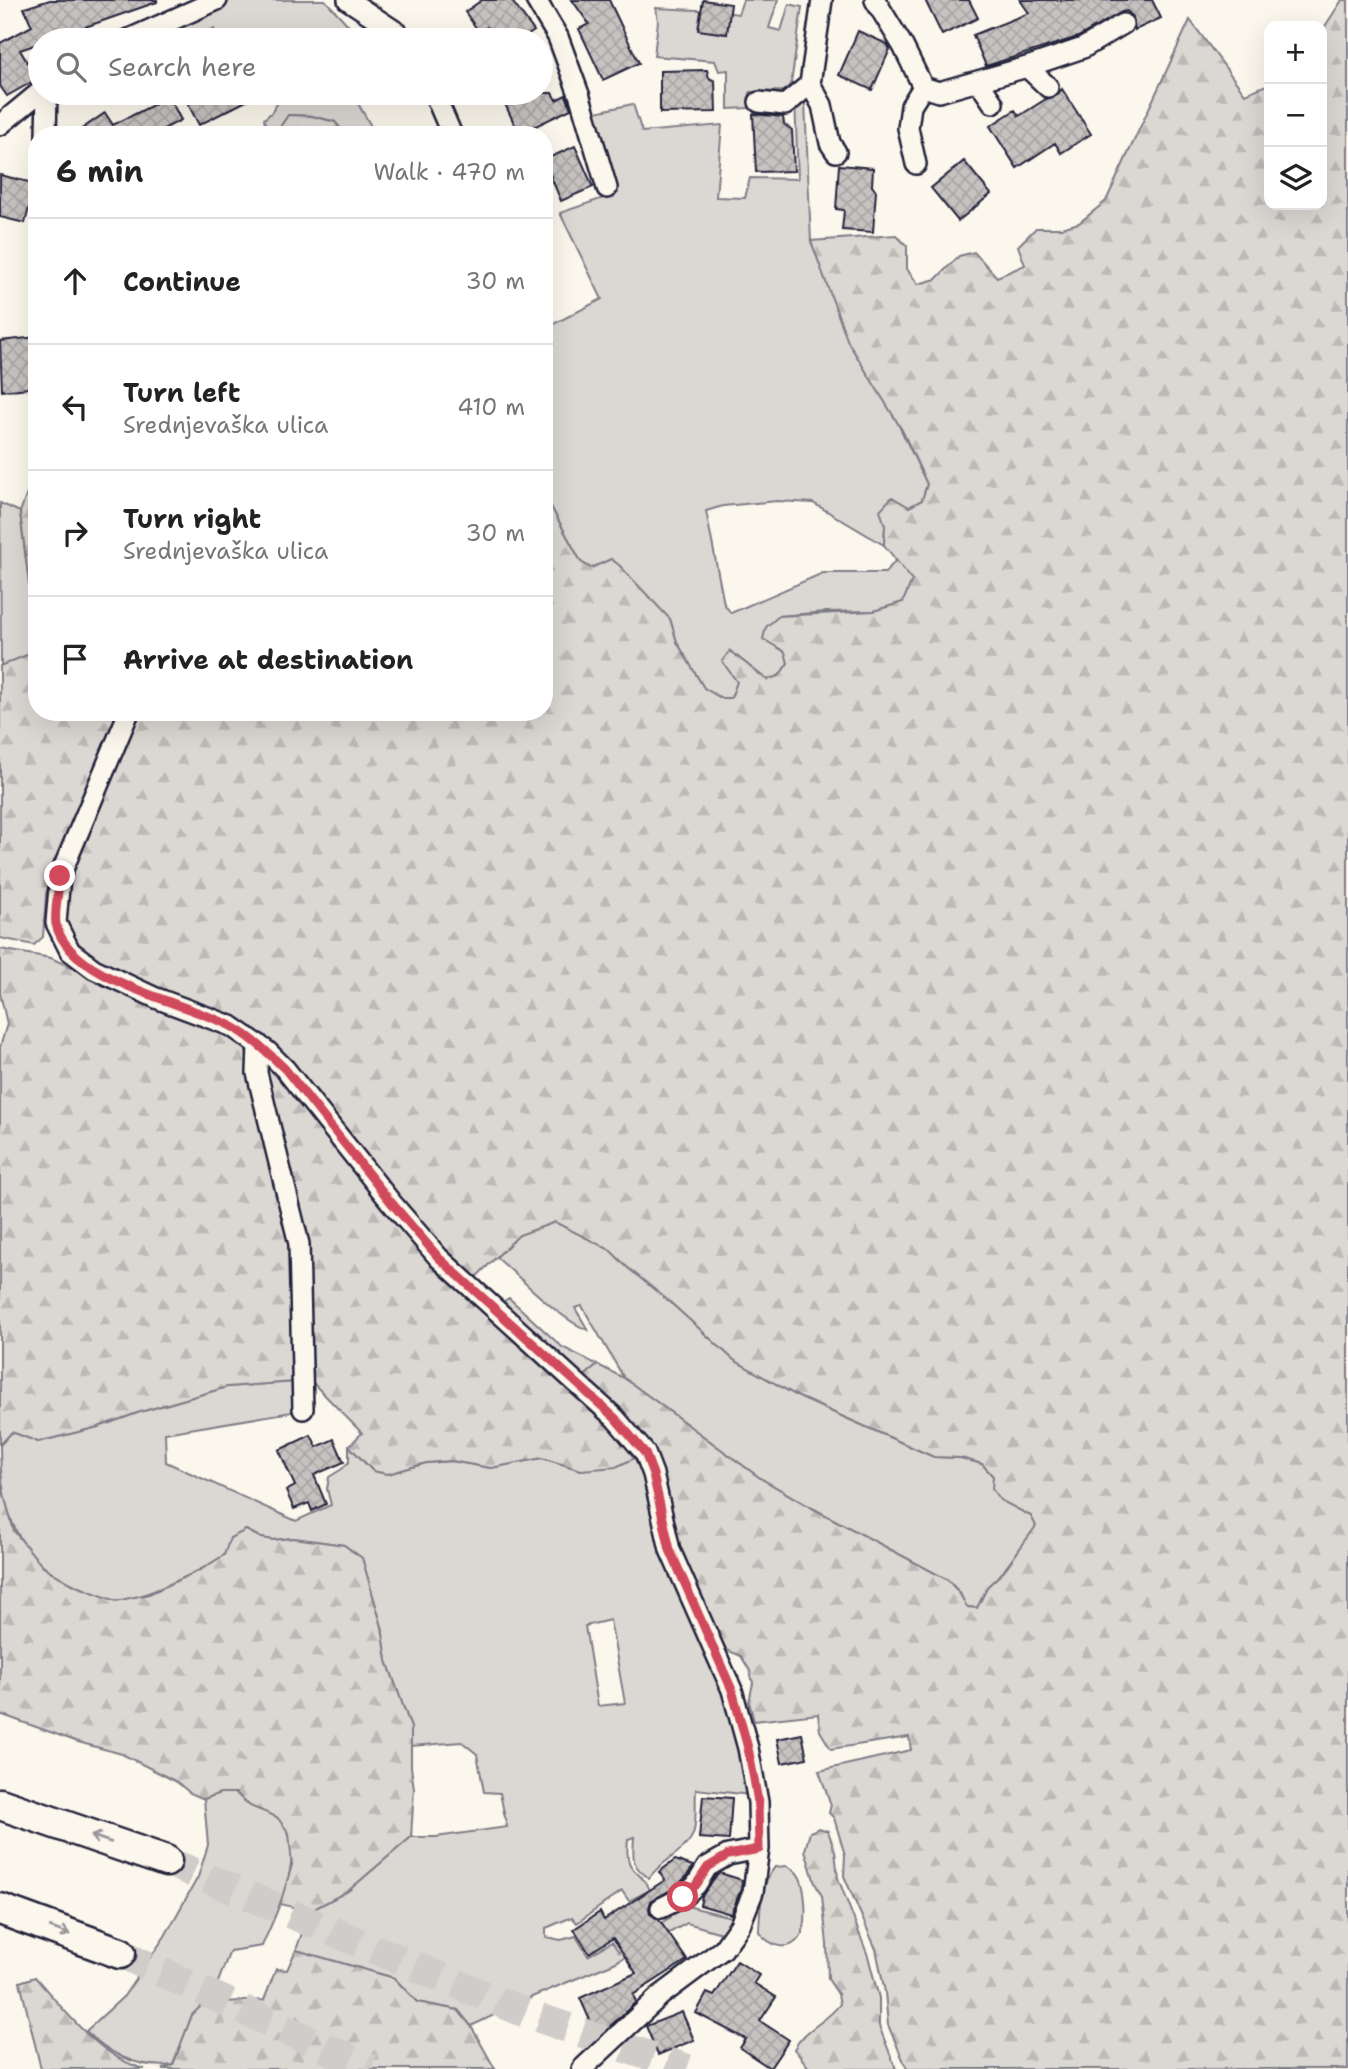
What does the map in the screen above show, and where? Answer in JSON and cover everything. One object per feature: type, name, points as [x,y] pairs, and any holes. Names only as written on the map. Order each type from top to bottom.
[{"type":"highway","points":[[0,1804],[166,1861]]},
{"type":"highway","points":[[0,1909],[120,1953]]},
{"type":"street","points":[[154,28],[217,0]]},
{"type":"street","points":[[348,0],[390,28]]},
{"type":"street","points":[[536,0],[553,28]]},
{"type":"street","points":[[822,0],[810,84],[822,105],[830,143],[836,152]]},
{"type":"street","points":[[875,0],[903,46],[923,87],[939,92],[1027,67],[1123,24]]},
{"type":"street","points":[[553,29],[580,97],[607,187]]},
{"type":"street","points":[[1027,67],[1048,87]]},
{"type":"street","points":[[978,81],[993,103]]},
{"type":"street","points":[[760,102],[785,105],[810,84]]},
{"type":"street","points":[[915,164],[908,128],[911,106],[923,87]]},
{"type":"street","points":[[0,125],[28,102]]},
{"type":"street","points":[[46,126],[47,105]]},
{"type":"street","points":[[440,105],[448,126]]},
{"type":"street","points":[[125,721],[60,876],[56,923],[70,951],[94,969],[156,998],[231,1026],[258,1044],[285,1069],[439,1258],[615,1418],[645,1453],[653,1474],[670,1550],[732,1690],[748,1748],[758,1802],[759,1849],[752,1892],[740,1925],[723,1949],[660,1996],[582,2069]]},
{"type":"street","points":[[258,1044],[257,1073],[299,1244],[303,1409]]},
{"type":"street","points":[[661,1908],[683,1897],[696,1885],[708,1867],[728,1855],[759,1849]]},
{"type":"green space","points":[[231,0],[325,0],[351,28],[168,28],[207,8]]},
{"type":"green space","points":[[743,0],[778,0],[769,28],[781,31],[789,4],[802,7],[791,84],[785,91],[750,92],[749,108],[728,109],[728,70],[719,71],[715,61],[654,56],[658,21],[656,8],[738,14]]},
{"type":"green space","points":[[1342,0],[1348,0],[1348,2069],[907,2069],[888,2025],[885,1992],[876,1949],[844,1876],[845,1855],[834,1818],[829,1813],[831,1805],[819,1771],[911,1750],[909,1737],[831,1749],[820,1731],[818,1714],[754,1721],[749,1702],[753,1683],[750,1671],[741,1656],[722,1648],[689,1582],[659,1472],[582,1378],[598,1365],[624,1378],[760,1478],[948,1580],[967,1607],[977,1608],[988,1586],[1003,1572],[1036,1526],[1031,1516],[1000,1500],[992,1489],[993,1476],[982,1464],[961,1458],[934,1457],[801,1398],[734,1360],[610,1250],[555,1222],[519,1235],[473,1280],[226,1019],[86,953],[71,934],[64,910],[62,883],[130,721],[553,721],[553,511],[581,562],[591,568],[611,559],[670,619],[677,642],[704,688],[721,698],[731,698],[737,682],[722,661],[730,651],[767,680],[779,676],[788,663],[785,652],[763,639],[766,627],[779,616],[874,611],[903,602],[912,580],[884,545],[885,526],[880,510],[892,497],[909,507],[922,500],[927,484],[902,430],[848,342],[811,241],[896,235],[907,246],[907,269],[918,284],[936,279],[959,256],[974,252],[997,277],[1025,265],[1018,246],[1036,228],[1061,228],[1079,223],[1106,201],[1190,20],[1245,94],[1264,86],[1264,210],[1327,210],[1327,23]]},
{"type":"green space","points":[[795,98],[805,102],[811,242],[927,484],[922,500],[909,508],[892,498],[885,526],[884,545],[813,503],[777,501],[723,506],[706,511],[724,604],[731,613],[823,573],[885,573],[896,560],[913,580],[903,602],[874,611],[779,616],[788,663],[779,676],[767,680],[730,651],[737,682],[731,698],[721,698],[704,689],[677,642],[670,619],[581,562],[553,511],[553,324],[602,299],[560,213],[618,193],[591,113],[633,104],[642,132],[722,125],[716,197],[745,198],[750,178],[798,179]]},
{"type":"green space","points":[[276,105],[359,105],[371,126],[338,126],[335,122],[312,116],[289,115],[281,126],[266,126],[264,119]]},
{"type":"green space","points":[[288,115],[312,116],[335,122],[338,126],[281,126]]},
{"type":"green space","points":[[28,491],[28,575],[20,512]]},
{"type":"green space","points":[[0,503],[20,512],[28,575],[28,654],[1,667]]},
{"type":"green space","points":[[27,655],[28,721],[116,721],[63,847],[46,894],[43,937],[34,945],[0,938],[0,666]]},
{"type":"green space","points":[[0,949],[51,958],[124,992],[240,1038],[248,1056],[287,1218],[294,1274],[295,1382],[227,1387],[98,1427],[38,1442],[12,1432],[0,1445],[0,1047],[7,1024],[0,993]]},
{"type":"green space","points":[[267,1061],[639,1456],[616,1467],[581,1470],[542,1458],[491,1468],[451,1461],[426,1463],[388,1474],[373,1471],[349,1446],[362,1433],[306,1376],[305,1274],[261,1071]]},
{"type":"green space","points":[[555,1222],[610,1249],[734,1360],[801,1398],[934,1457],[961,1458],[982,1464],[993,1476],[1000,1499],[1031,1516],[1037,1526],[1003,1572],[988,1586],[977,1608],[966,1607],[960,1593],[948,1580],[760,1478],[624,1378],[582,1306],[575,1308],[588,1330],[553,1308],[496,1257],[519,1235]]},
{"type":"green space","points":[[509,1298],[562,1347],[598,1365],[582,1378],[501,1303]]},
{"type":"green space","points":[[295,1382],[292,1412],[165,1433],[166,1462],[296,1521],[331,1505],[327,1489],[329,1477],[349,1462],[349,1446],[373,1471],[388,1474],[426,1463],[451,1461],[491,1468],[542,1458],[581,1470],[639,1456],[717,1666],[752,1795],[696,1789],[694,1830],[690,1840],[649,1878],[638,1869],[634,1861],[634,1837],[628,1839],[630,1865],[650,1890],[629,1901],[622,1891],[577,1923],[572,1917],[546,1928],[546,1937],[561,1940],[576,1936],[588,1956],[612,1942],[619,1952],[661,1926],[661,1923],[671,1917],[671,1906],[683,1905],[731,1917],[733,1924],[725,1934],[687,1923],[614,1963],[471,2026],[458,2010],[417,2002],[394,1978],[296,1950],[310,1911],[348,1891],[411,1837],[436,1837],[507,1827],[500,1793],[484,1792],[477,1754],[462,1742],[411,1746],[411,1728],[387,1661],[382,1627],[362,1558],[344,1545],[294,1538],[273,1540],[261,1538],[246,1530],[225,1554],[204,1567],[140,1596],[113,1601],[60,1577],[27,1549],[9,1513],[1,1469],[0,1445],[12,1432],[38,1442],[98,1427],[227,1387]],"holes":[[[610,1620],[625,1703],[598,1706],[585,1626]]]},
{"type":"green space","points":[[0,1474],[14,1531],[43,1567],[76,1586],[116,1601],[149,1594],[200,1570],[224,1555],[230,1538],[246,1530],[261,1538],[273,1540],[294,1538],[344,1545],[362,1558],[382,1627],[387,1661],[411,1728],[414,1789],[411,1837],[348,1891],[310,1911],[280,1904],[292,1865],[289,1833],[277,1817],[250,1806],[236,1793],[220,1793],[204,1799],[122,1754],[78,1742],[0,1714]]},
{"type":"green space","points":[[220,1793],[236,1793],[250,1806],[278,1818],[287,1831],[291,1846],[291,1863],[282,1899],[262,1946],[230,1951],[210,2003],[204,2004],[192,2015],[173,2065],[148,2065],[125,2059],[86,2031],[124,1996],[165,1936],[198,1877],[208,1845],[204,1799]]},
{"type":"green space","points":[[819,1828],[828,1831],[835,1851],[838,1878],[868,1956],[879,1998],[879,2026],[896,2069],[810,2069],[794,2049],[803,2036],[840,2004],[838,1994],[828,1979],[822,1896],[805,1850],[810,1832]]},
{"type":"green space","points":[[787,1866],[795,1871],[802,1885],[805,1923],[795,1942],[779,1946],[768,1941],[759,1932],[760,1915],[766,1881],[775,1867]]},
{"type":"green space","points":[[296,1950],[394,1978],[417,2002],[458,2010],[471,2026],[495,2069],[162,2069],[173,2065],[192,2015],[204,2003],[264,2000],[276,1969],[287,1970]]},
{"type":"green space","points":[[35,1977],[98,2044],[113,2055],[145,2069],[41,2069],[20,1982]]},
{"type":"building","points":[[50,0],[157,0],[82,28],[28,28],[32,26],[24,8]]},
{"type":"building","points":[[482,0],[511,0],[532,28],[476,28],[465,12]]},
{"type":"building","points":[[572,0],[609,0],[639,63],[603,80],[579,29],[589,24]]},
{"type":"building","points":[[703,0],[731,4],[727,34],[698,30]]},
{"type":"building","points":[[925,0],[969,0],[978,18],[942,35]]},
{"type":"building","points":[[1020,0],[1152,0],[1161,18],[1135,30],[1133,17],[1127,11],[1122,12],[1078,37],[986,66],[973,35],[1029,13]]},
{"type":"building","points":[[28,28],[28,47],[20,50],[28,64],[28,84],[7,96],[0,86],[0,43]]},
{"type":"building","points":[[858,31],[887,44],[890,49],[872,90],[839,75]]},
{"type":"building","points":[[707,70],[709,78],[715,81],[716,112],[660,113],[660,71]]},
{"type":"building","points":[[1062,89],[1091,134],[1061,153],[1055,143],[1017,168],[990,126],[1015,110],[1019,116],[1046,99],[1056,96]]},
{"type":"building","points":[[553,95],[556,100],[566,95],[571,109],[536,126],[515,126],[506,105],[553,105]]},
{"type":"building","points":[[153,105],[173,105],[181,120],[169,126],[86,126],[105,113],[113,125]]},
{"type":"building","points":[[189,105],[238,105],[199,125]]},
{"type":"building","points":[[753,114],[783,117],[784,124],[792,130],[794,171],[756,172]]},
{"type":"building","points":[[575,146],[593,187],[561,201],[553,182],[553,156]]},
{"type":"building","points":[[964,161],[991,194],[958,221],[931,188]]},
{"type":"building","points":[[839,165],[873,168],[872,186],[876,191],[873,232],[842,230],[844,210],[836,209]]},
{"type":"building","points":[[0,175],[28,182],[28,212],[25,223],[0,217]]},
{"type":"building","points":[[28,338],[28,388],[2,391],[0,341]]},
{"type":"building","points":[[311,1435],[317,1447],[334,1439],[344,1462],[314,1475],[326,1504],[312,1511],[309,1503],[294,1509],[286,1491],[295,1486],[279,1450]]},
{"type":"building","points":[[802,1734],[807,1758],[782,1763],[777,1739]]},
{"type":"building","points":[[703,1796],[732,1798],[729,1840],[699,1838]]},
{"type":"building","points":[[675,1860],[693,1866],[676,1887],[651,1901],[649,1908],[650,1914],[659,1920],[687,1960],[633,1995],[636,2002],[606,2030],[596,2034],[580,1998],[636,1973],[613,1938],[589,1953],[574,1929],[600,1912],[604,1920],[665,1880],[659,1872]]},
{"type":"building","points":[[720,1873],[742,1880],[731,1914],[700,1905],[702,1896]]},
{"type":"building","points":[[737,1961],[759,1975],[754,1983],[776,1997],[760,2021],[789,2040],[770,2068],[740,2048],[746,2039],[696,2013],[707,1993],[714,1996]]},
{"type":"building","points":[[682,2012],[694,2040],[658,2055],[646,2026]]},
{"type":"tunnel","points":[[166,1861],[528,2014],[687,2069]]},
{"type":"tunnel","points":[[120,1953],[371,2069]]},
{"type":"route","points":[[60,876],[56,923],[70,951],[94,969],[156,998],[231,1026],[267,1051],[285,1069],[439,1258],[615,1418],[645,1453],[653,1474],[670,1550],[732,1690],[748,1748],[758,1802],[759,1849],[728,1855],[708,1867],[696,1885],[683,1897]]}]
